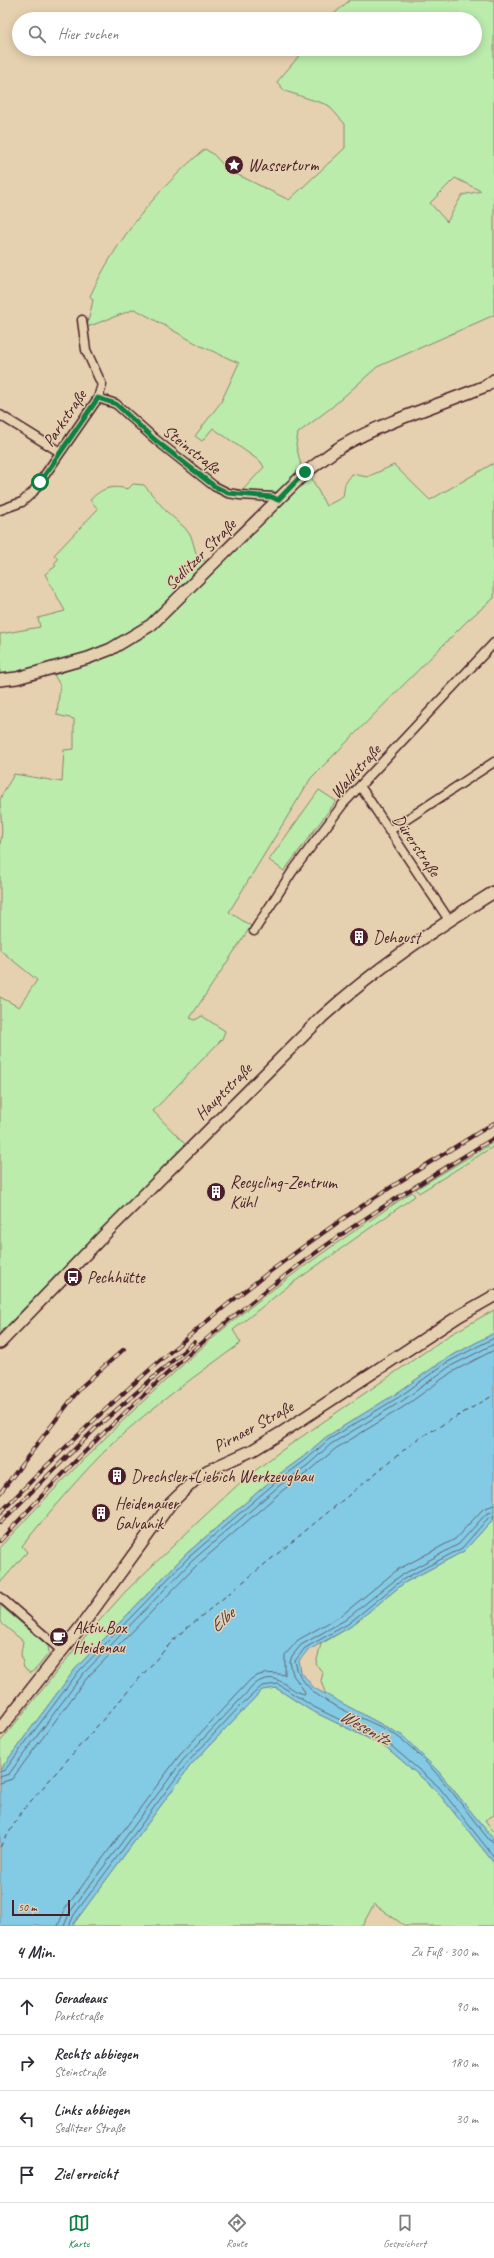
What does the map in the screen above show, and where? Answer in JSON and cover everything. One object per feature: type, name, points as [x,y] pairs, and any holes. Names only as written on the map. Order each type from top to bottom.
[{"type":"street","name":"Parkstraße","points":[[0,510],[14,507],[27,498],[98,398],[102,384],[86,350],[82,320]]},
{"type":"street","name":"Sedlitzer Straße","points":[[0,680],[17,678],[88,658],[126,641],[164,613],[305,472],[343,446],[373,431],[486,386],[494,380]]},
{"type":"street","name":"Steinstraße","points":[[98,398],[116,404],[155,440],[214,486],[228,493],[272,497],[278,500]]},
{"type":"street","points":[[0,415],[60,452]]},
{"type":"street","name":"Waldstraße","points":[[254,931],[292,872],[343,804],[494,643]]},
{"type":"street","points":[[389,832],[494,762]]},
{"type":"street","name":"Dürerstraße","points":[[360,786],[389,832],[449,920]]},
{"type":"street","name":"Hauptstraße","points":[[0,1343],[107,1232],[322,1017],[354,988],[386,964],[449,920],[494,892]]},
{"type":"street","name":"Pirnaer Straße","points":[[0,1729],[62,1651],[160,1515],[198,1477],[209,1470],[253,1450],[281,1433],[459,1316],[494,1296]]},
{"type":"street","points":[[0,1597],[62,1651]]},
{"type":"green space","points":[[350,0],[494,0],[494,315],[377,367],[332,407],[298,433],[296,445],[302,470],[281,490],[275,492],[241,492],[264,467],[261,462],[213,428],[202,441],[195,436],[221,402],[239,363],[201,346],[135,309],[87,327],[93,300],[90,296],[112,255],[125,235],[154,198],[205,149],[213,154],[228,170],[289,200],[345,148],[345,124],[328,105],[285,91],[277,82],[299,56],[482,56],[482,12],[336,12]],"holes":[[[455,178],[481,191],[462,195],[447,222],[430,203]]]},
{"type":"green space","points":[[494,463],[494,598],[468,620],[311,778],[229,912],[251,926],[190,1018],[195,1020],[202,1016],[225,1031],[222,1039],[153,1111],[186,1145],[0,1336],[0,997],[19,1007],[37,980],[0,950],[0,844],[2,828],[0,800],[14,774],[62,782],[64,750],[74,749],[74,719],[57,715],[60,685],[54,675],[94,662],[128,645],[167,618],[310,475],[326,506],[343,497],[345,484],[352,474],[367,477],[394,465],[430,500]]},
{"type":"green space","points":[[133,484],[144,485],[166,511],[184,527],[191,536],[196,553],[208,564],[166,605],[122,639],[86,656],[0,677],[0,634],[40,627],[38,618],[65,611],[45,574],[56,566],[54,564],[58,559],[54,555],[98,509],[90,500],[107,488],[117,487],[128,489]]},
{"type":"green space","points":[[319,790],[336,801],[284,871],[269,860]]},
{"type":"green space","points":[[494,1142],[494,1146],[419,1193],[416,1189]]},
{"type":"green space","points":[[412,1192],[415,1196],[287,1287],[233,1330],[241,1343],[192,1378],[129,1428],[114,1442],[66,1492],[22,1546],[27,1552],[0,1583],[0,1547],[82,1461],[139,1405],[198,1351],[250,1307],[318,1256]]},
{"type":"green space","points":[[494,1310],[494,1333],[444,1360],[397,1393],[326,1437],[303,1457],[274,1478],[186,1554],[76,1668],[0,1770],[0,1742],[83,1639],[126,1591],[243,1480],[278,1453],[448,1336]]},
{"type":"green space","points":[[494,1518],[494,1815],[485,1820],[494,1832],[494,1840],[438,1771],[403,1736],[326,1695],[321,1681],[323,1673],[316,1664],[321,1644],[350,1627],[404,1583],[464,1551]]},
{"type":"green space","points":[[0,1605],[48,1646],[49,1653],[36,1669],[30,1673],[24,1668],[21,1654],[23,1641],[0,1622]]},
{"type":"green space","points":[[276,1688],[310,1710],[386,1747],[436,1790],[494,1863],[494,1926],[405,1926],[374,1904],[362,1926],[72,1926],[190,1766],[262,1690]]},
{"type":"water","points":[[494,1333],[494,1518],[464,1551],[404,1583],[350,1627],[307,1651],[299,1661],[301,1672],[314,1688],[403,1736],[438,1771],[494,1840],[494,1863],[436,1790],[386,1747],[310,1710],[276,1688],[262,1690],[190,1766],[72,1926],[0,1926],[0,1770],[76,1668],[186,1554],[274,1478],[303,1457],[326,1437],[397,1393],[444,1360]]},
{"type":"ferry route","points":[[0,1847],[23,1810],[176,1637],[416,1440],[494,1395]]},
{"type":"railway","points":[[0,1513],[80,1433],[122,1394],[208,1320],[252,1285],[344,1218],[494,1123]]},
{"type":"railway","points":[[0,1541],[66,1471],[135,1403],[171,1370],[244,1308],[333,1240],[494,1138]]},
{"type":"railway","points":[[0,1523],[97,1427],[194,1342]]},
{"type":"railway","points":[[0,1493],[81,1387],[124,1349]]},
{"type":"place","name":"Wasserturm","points":[[234,165]]},
{"type":"place","name":"Dehoust","points":[[359,937]]},
{"type":"place","name":"Recycling-Zentrum Kühl","points":[[216,1192]]},
{"type":"place","name":"Pechhütte","points":[[73,1277]]},
{"type":"place","name":"Drechsler+Liebich Werkzeugbau","points":[[117,1476]]},
{"type":"place","name":"Heidenauer Galvanik","points":[[101,1513]]},
{"type":"place","name":"Aktiv.Box Heidenau","points":[[59,1637]]},
{"type":"route","points":[[40,482],[52,462],[98,398],[116,404],[131,420],[155,440],[214,486],[228,493],[272,497],[278,500],[305,472]]},
{"type":"water label","name":"Elbe","points":[[222,1620]]},
{"type":"water label","name":"Wesenitz","points":[[365,1727]]}]
